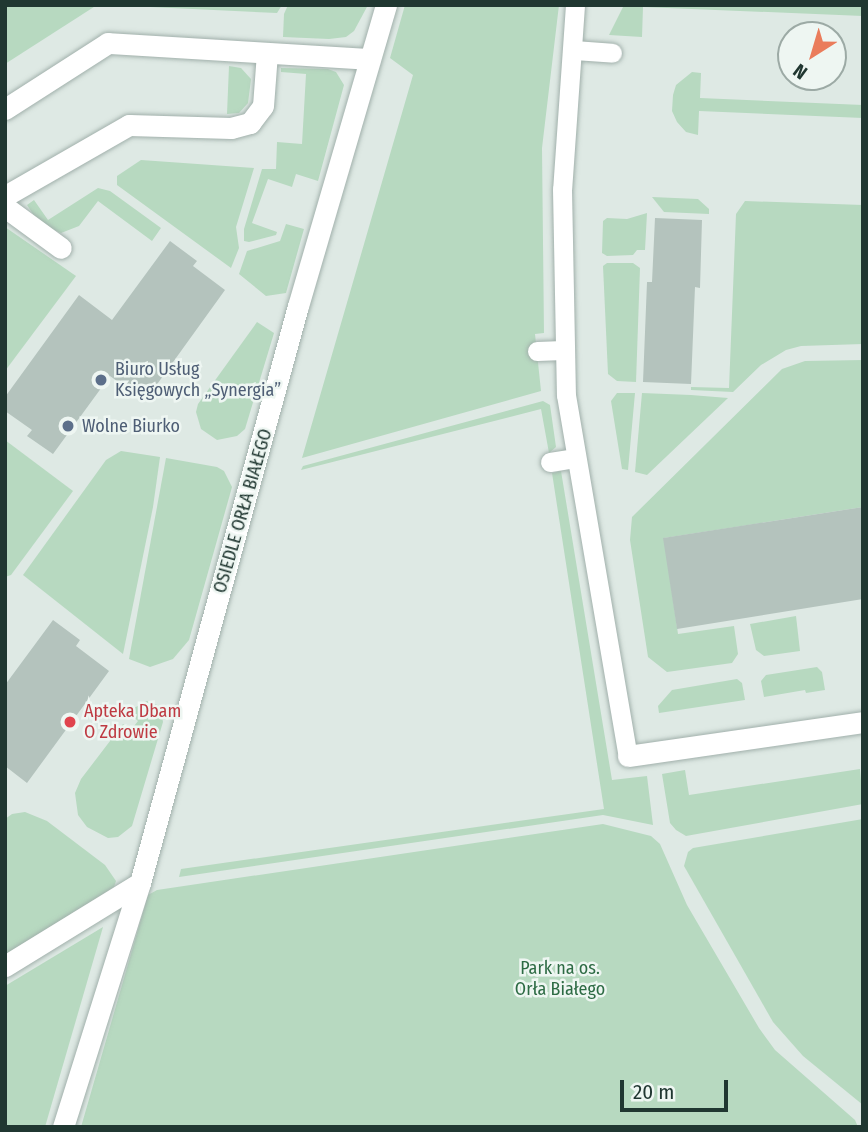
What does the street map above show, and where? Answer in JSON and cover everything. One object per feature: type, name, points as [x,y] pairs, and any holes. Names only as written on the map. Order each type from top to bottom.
[{"type":"street","name":"OSIEDLE ORŁA BIAŁEGO","points":[[63,1127],[140,883],[298,306],[386,5]]},
{"type":"street","points":[[5,109],[108,43],[370,59]]},
{"type":"street","points":[[5,196],[129,125],[231,128],[250,123],[263,106],[267,53]]},
{"type":"street","points":[[5,207],[61,248]]},
{"type":"street","points":[[628,756],[863,722]]},
{"type":"street","points":[[5,966],[140,883]]},
{"type":"lane","points":[[575,5],[562,189],[563,350],[566,395],[628,756]]},
{"type":"lane","points":[[573,50],[612,53]]},
{"type":"lane","points":[[537,351],[563,350]]},
{"type":"lane","points":[[550,462],[576,458]]},
{"type":"green space","points":[[5,5],[97,5],[5,64]]},
{"type":"green space","points":[[108,5],[282,5],[277,13]]},
{"type":"green space","points":[[288,5],[368,5],[354,31],[346,37],[329,39],[283,37],[284,14]]},
{"type":"green space","points":[[405,5],[559,5],[542,148],[544,333],[535,334],[541,391],[302,458],[413,75],[390,58]]},
{"type":"green space","points":[[624,5],[863,5],[863,16],[643,7],[642,37],[609,35]]},
{"type":"green space","points":[[229,66],[241,68],[251,79],[248,103],[239,113],[227,114]]},
{"type":"green space","points":[[281,68],[328,69],[336,72],[344,85],[318,181],[296,174],[292,187],[268,179],[252,223],[277,232],[276,235],[249,242],[244,241],[244,229],[262,169],[276,169],[277,142],[302,144],[306,74],[281,72]]},
{"type":"green space","points":[[692,72],[701,73],[700,98],[863,105],[863,118],[699,111],[698,135],[686,132],[672,111],[673,95],[676,85]]},
{"type":"green space","points":[[141,160],[254,168],[236,227],[239,248],[231,268],[117,185],[117,176]]},
{"type":"green space","points":[[98,188],[110,191],[161,228],[152,241],[98,201],[79,226],[61,233],[39,223],[27,205],[34,200],[48,220]]},
{"type":"green space","points":[[652,197],[698,199],[709,209],[709,214],[664,212]]},
{"type":"green space","points":[[745,201],[863,205],[863,344],[801,346],[786,350],[761,365],[733,392],[691,390],[691,387],[729,388],[736,214]]},
{"type":"green space","points":[[647,213],[645,250],[637,250],[633,255],[607,256],[602,253],[603,221],[607,218],[627,219]]},
{"type":"green space","points":[[286,224],[304,229],[286,293],[266,296],[239,274],[247,251],[280,241]]},
{"type":"green space","points":[[5,227],[76,276],[5,371]]},
{"type":"green space","points":[[607,263],[633,263],[640,268],[636,382],[617,381],[608,374],[603,266]]},
{"type":"green space","points":[[257,322],[274,333],[245,429],[237,436],[217,440],[201,429],[196,412],[198,404]]},
{"type":"green space","points":[[863,360],[863,507],[664,538],[678,634],[734,626],[738,654],[732,663],[667,672],[648,657],[630,540],[632,517],[782,369],[805,361]]},
{"type":"green space","points":[[617,393],[635,393],[628,470],[622,469],[611,401]]},
{"type":"green space","points":[[642,393],[728,398],[647,475],[635,472]]},
{"type":"green space","points":[[543,401],[550,405],[556,447],[549,453],[541,409],[301,470],[303,466]]},
{"type":"green space","points":[[5,440],[73,491],[11,575],[5,577]]},
{"type":"green space","points":[[121,451],[160,457],[153,507],[123,654],[23,575],[106,460]]},
{"type":"green space","points":[[166,458],[217,467],[224,471],[232,487],[189,640],[173,659],[150,667],[129,659]]},
{"type":"green space","points":[[561,471],[612,780],[647,776],[653,825],[603,815],[179,877],[181,869],[604,809],[552,473]]},
{"type":"green space","points":[[796,616],[800,651],[764,656],[756,650],[750,624]]},
{"type":"green space","points":[[817,667],[822,672],[825,690],[806,693],[805,690],[764,697],[761,681],[766,675]]},
{"type":"green space","points":[[737,679],[742,683],[745,700],[659,713],[658,706],[672,690]]},
{"type":"green space","points":[[147,701],[160,706],[163,722],[132,826],[118,837],[108,838],[87,827],[78,815],[75,793],[81,779],[123,724],[131,730],[138,721],[130,714],[134,708]]},
{"type":"green space","points":[[860,769],[863,804],[686,836],[670,823],[662,774],[685,770],[689,795]]},
{"type":"green space","points":[[25,812],[47,821],[105,865],[116,881],[114,887],[5,955],[5,819],[12,814]]},
{"type":"green space","points":[[863,819],[863,1105],[803,1056],[773,1022],[684,866],[688,852],[693,848]]},
{"type":"green space","name":"Park na os. Orła Białego","points":[[603,824],[651,836],[660,844],[687,905],[759,1028],[775,1050],[855,1120],[858,1127],[81,1127],[148,895],[157,890]]},
{"type":"green space","points":[[103,927],[45,1127],[5,1127],[5,986]]},
{"type":"building","points":[[655,218],[702,220],[700,288],[695,287],[691,384],[643,382],[647,282],[652,282]]},
{"type":"building","points":[[170,241],[197,261],[193,266],[225,290],[145,401],[110,376],[53,454],[27,436],[32,430],[5,411],[5,397],[79,295],[112,320]]},
{"type":"building","points":[[863,507],[863,599],[677,629],[663,538]]},
{"type":"building","points":[[53,620],[80,640],[76,646],[109,671],[27,783],[5,766],[5,685]]},
{"type":"place","name":"Biuro Usług Księgowych „Synergia”","points":[[101,380]]},
{"type":"place","name":"Wolne Biurko","points":[[68,426]]},
{"type":"place","name":"Apteka Dbam O Zdrowie","points":[[70,722]]}]
